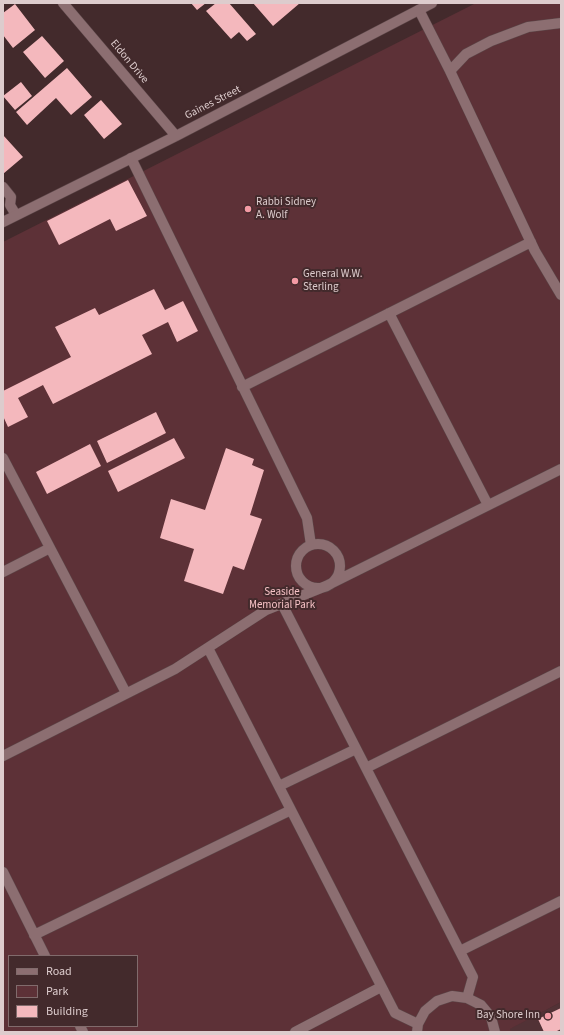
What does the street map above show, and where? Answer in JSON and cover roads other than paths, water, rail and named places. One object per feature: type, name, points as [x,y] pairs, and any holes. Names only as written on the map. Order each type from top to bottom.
[{"type":"street","name":"Eldon Drive","points":[[63,3],[176,136]]},
{"type":"street","name":"Gaines Street","points":[[3,222],[176,136],[432,3]]},
{"type":"street","points":[[419,10],[450,70],[531,242],[561,295]]},
{"type":"street","points":[[450,70],[466,54],[491,42],[528,27],[561,23]]},
{"type":"street","points":[[131,158],[307,518],[310,545]]},
{"type":"street","points":[[3,187],[11,197],[6,205],[16,215]]},
{"type":"street","points":[[242,386],[531,242]]},
{"type":"street","points":[[390,313],[488,505]]},
{"type":"street","points":[[3,458],[126,693]]},
{"type":"street","points":[[3,756],[175,669],[266,610],[326,586],[561,469]]},
{"type":"street","points":[[319,544],[327,546],[334,550],[338,558],[340,566],[338,574],[333,582],[326,586],[318,588],[310,586],[302,581],[298,574],[296,565],[298,557],[303,550],[310,545],[319,544]]},
{"type":"street","points":[[3,572],[50,548]]},
{"type":"street","points":[[282,604],[473,977],[467,998]]},
{"type":"street","points":[[208,648],[394,1013],[417,1028],[425,1011],[437,1001],[452,996],[467,998],[481,1005],[491,1017],[495,1032]]},
{"type":"street","points":[[366,768],[561,671]]},
{"type":"street","points":[[279,786],[356,749]]},
{"type":"street","points":[[34,935],[291,810]]},
{"type":"street","points":[[3,872],[44,955]]},
{"type":"street","points":[[460,951],[561,901]]},
{"type":"street","points":[[295,1032],[381,987]]},
{"type":"place","name":"Rabbi Sidney A. Wolf","points":[[248,209]]},
{"type":"place","name":"General W.W. Sterling","points":[[295,281]]},
{"type":"place","name":"Bay Shore Inn","points":[[548,1016]]},
{"type":"park label","name":"Seaside Memorial Park","points":[[282,599]]}]
